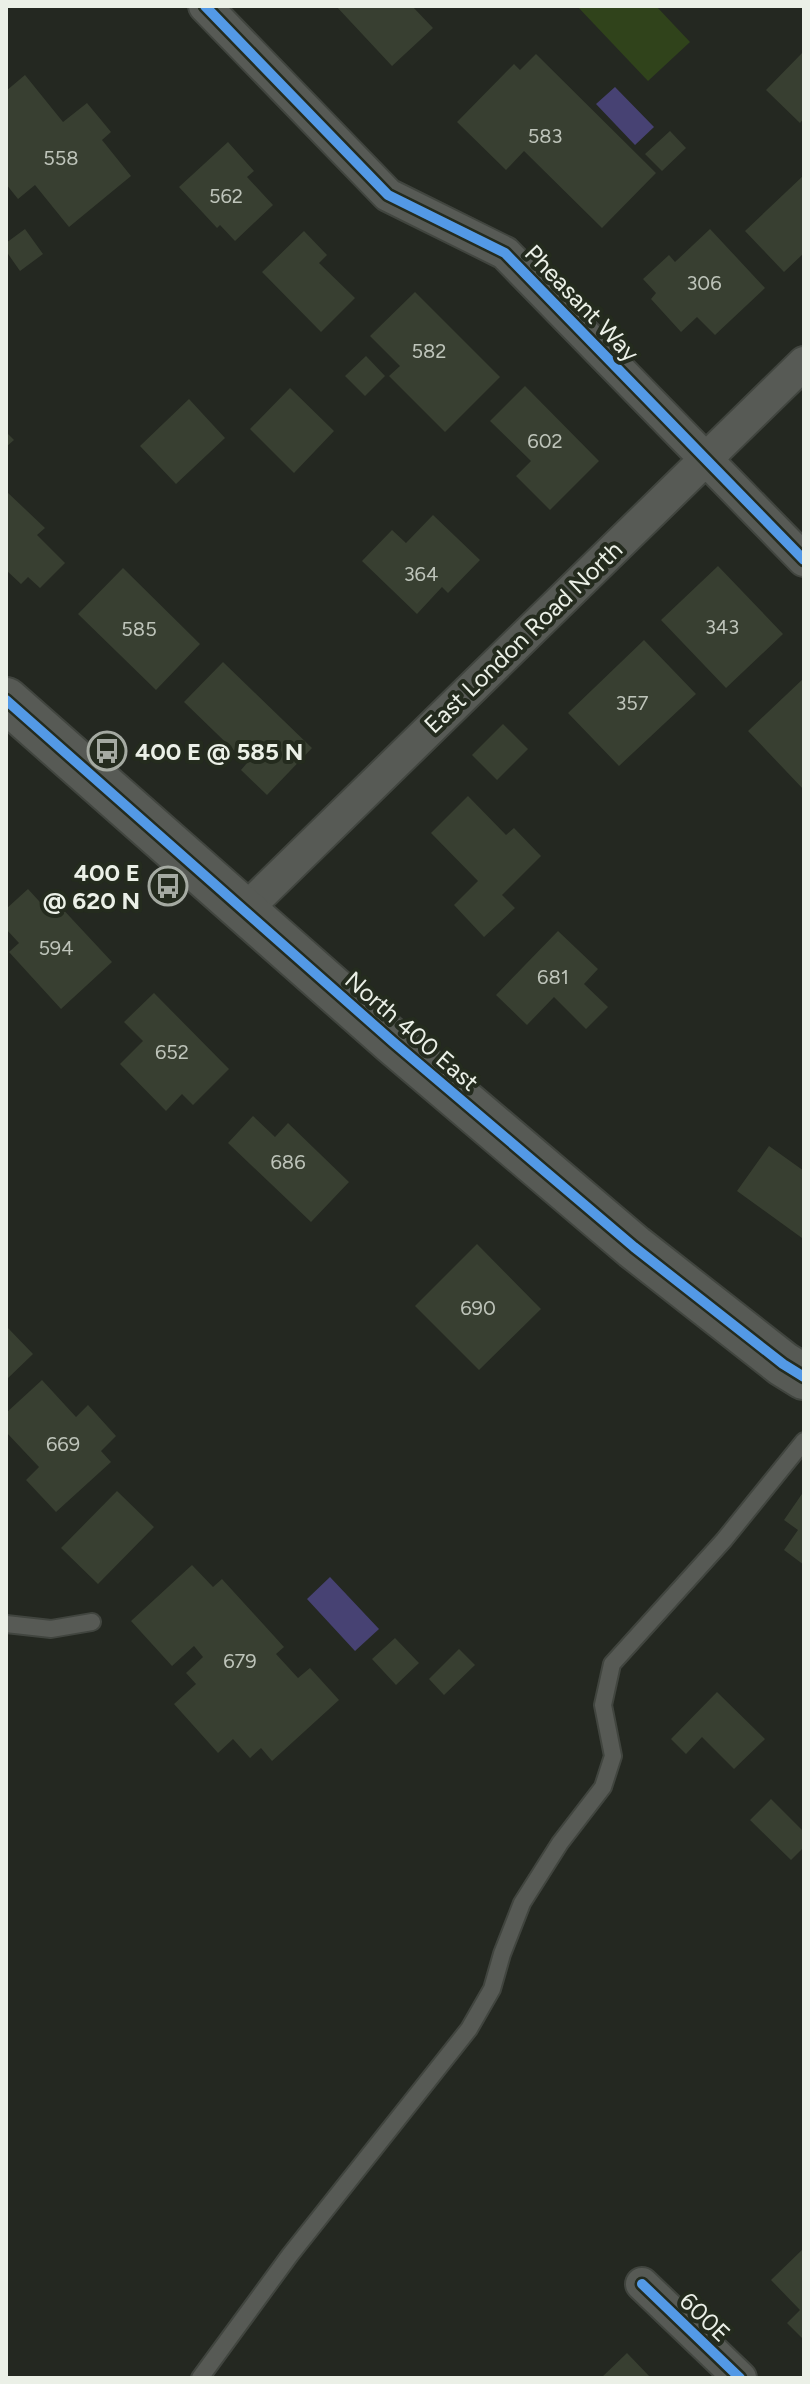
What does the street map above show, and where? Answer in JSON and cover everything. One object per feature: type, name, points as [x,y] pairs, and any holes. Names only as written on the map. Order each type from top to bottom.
[{"type":"street","name":"Pheasant Way","points":[[205,6],[388,195],[505,253],[804,560]]},
{"type":"street","name":"East London Road North","points":[[243,912],[804,363]]},
{"type":"street","name":"North 400 East","points":[[6,700],[243,912],[634,1247],[783,1364],[804,1377]]},
{"type":"street","name":"600E","points":[[642,2284],[740,2378]]},
{"type":"lane","points":[[200,2378],[290,2255],[469,2029],[492,1989],[522,1903],[560,1843],[603,1787],[613,1756],[603,1705],[612,1664],[724,1540],[804,1441]]},
{"type":"lane","points":[[6,1624],[51,1629],[92,1622]]},
{"type":"green space","points":[[577,6],[656,6],[690,42],[648,81]]},
{"type":"shaded area","points":[[615,87],[654,127],[635,145],[596,104]]},
{"type":"shaded area","points":[[330,1577],[379,1629],[355,1651],[307,1599]]},
{"type":"building","points":[[336,6],[412,6],[433,28],[392,66]]},
{"type":"building","points":[[804,51],[804,118],[800,123],[766,90]]},
{"type":"building","points":[[536,54],[656,173],[602,228],[524,151],[506,170],[457,122],[514,64],[520,70]]},
{"type":"building","points":[[25,75],[63,122],[87,103],[111,132],[102,140],[131,176],[69,227],[35,185],[18,199],[6,184],[6,91]]},
{"type":"building","points":[[670,131],[686,148],[662,171],[645,154]]},
{"type":"building","points":[[228,142],[254,171],[247,177],[273,205],[235,241],[220,225],[217,228],[179,187]]},
{"type":"building","points":[[804,175],[804,253],[784,272],[745,231]]},
{"type":"building","points":[[25,229],[43,254],[20,271],[6,251],[6,243]]},
{"type":"building","points":[[710,229],[765,288],[715,335],[697,317],[681,332],[651,299],[656,293],[643,279],[669,255],[675,262]]},
{"type":"building","points":[[304,231],[327,255],[319,263],[355,298],[321,332],[262,272]]},
{"type":"building","points":[[415,292],[500,377],[445,432],[389,376],[400,366],[370,336]]},
{"type":"building","points":[[366,356],[385,376],[365,396],[345,376]]},
{"type":"building","points":[[525,386],[599,461],[550,510],[516,476],[531,461],[490,421]]},
{"type":"building","points":[[290,388],[334,431],[294,473],[250,429]]},
{"type":"building","points":[[189,399],[225,438],[176,484],[140,446]]},
{"type":"building","points":[[6,432],[14,440],[6,447]]},
{"type":"building","points":[[6,491],[45,528],[37,535],[65,563],[40,588],[28,577],[21,584],[6,570]]},
{"type":"building","points":[[433,515],[480,560],[448,593],[442,587],[417,614],[362,561],[392,530],[406,543]]},
{"type":"building","points":[[718,566],[783,634],[726,688],[661,620]]},
{"type":"building","points":[[123,568],[200,644],[156,690],[78,614]]},
{"type":"building","points":[[644,640],[696,694],[619,766],[568,713]]},
{"type":"building","points":[[223,662],[312,748],[267,795],[241,770],[247,763],[184,702]]},
{"type":"building","points":[[804,678],[804,790],[748,731]]},
{"type":"building","points":[[503,724],[528,749],[497,780],[472,755]]},
{"type":"building","points":[[468,796],[506,835],[514,828],[541,856],[502,895],[515,908],[484,937],[454,905],[478,881],[431,833]]},
{"type":"building","points":[[28,889],[49,912],[58,904],[112,962],[61,1009],[9,952],[19,943],[6,929],[6,909]]},
{"type":"building","points":[[558,931],[598,969],[584,984],[608,1007],[586,1029],[554,997],[527,1025],[496,995]]},
{"type":"building","points":[[154,993],[229,1069],[193,1105],[182,1094],[166,1111],[120,1064],[143,1041],[124,1022]]},
{"type":"building","points":[[253,1116],[275,1137],[288,1123],[349,1182],[311,1222],[228,1143]]},
{"type":"building","points":[[769,1146],[804,1171],[802,1238],[737,1191]]},
{"type":"building","points":[[477,1244],[541,1309],[479,1370],[415,1306]]},
{"type":"building","points":[[6,1326],[33,1354],[6,1380]]},
{"type":"building","points":[[42,1380],[76,1417],[88,1405],[116,1436],[101,1451],[111,1462],[56,1512],[26,1480],[39,1467],[6,1432],[6,1413]]},
{"type":"building","points":[[117,1491],[154,1527],[98,1584],[61,1548]]},
{"type":"building","points":[[804,1491],[804,1565],[784,1550],[798,1530],[784,1520]]},
{"type":"building","points":[[192,1565],[213,1587],[222,1579],[284,1647],[276,1654],[298,1678],[310,1668],[339,1700],[272,1761],[261,1748],[250,1758],[233,1739],[218,1753],[174,1704],[196,1684],[186,1673],[203,1657],[194,1646],[172,1666],[131,1621]]},
{"type":"building","points":[[395,1638],[419,1663],[396,1685],[372,1659]]},
{"type":"building","points":[[459,1649],[475,1665],[444,1695],[429,1679]]},
{"type":"building","points":[[717,1692],[765,1739],[734,1769],[702,1737],[686,1754],[671,1739]]},
{"type":"building","points":[[771,1799],[804,1832],[804,1847],[791,1860],[750,1820]]},
{"type":"building","points":[[804,2248],[804,2340],[787,2323],[800,2310],[771,2280]]},
{"type":"building","points":[[627,2353],[651,2378],[601,2378]]},
{"type":"cycle path","points":[[205,6],[388,195],[505,253],[804,560]]},
{"type":"cycle path","points":[[6,700],[393,1042],[634,1247],[783,1364],[804,1377]]},
{"type":"cycle path","points":[[642,2284],[740,2378]]},
{"type":"place","name":"400 E @ 585 N","points":[[107,751]]},
{"type":"place","name":"400 E @ 620 N","points":[[168,886]]}]
